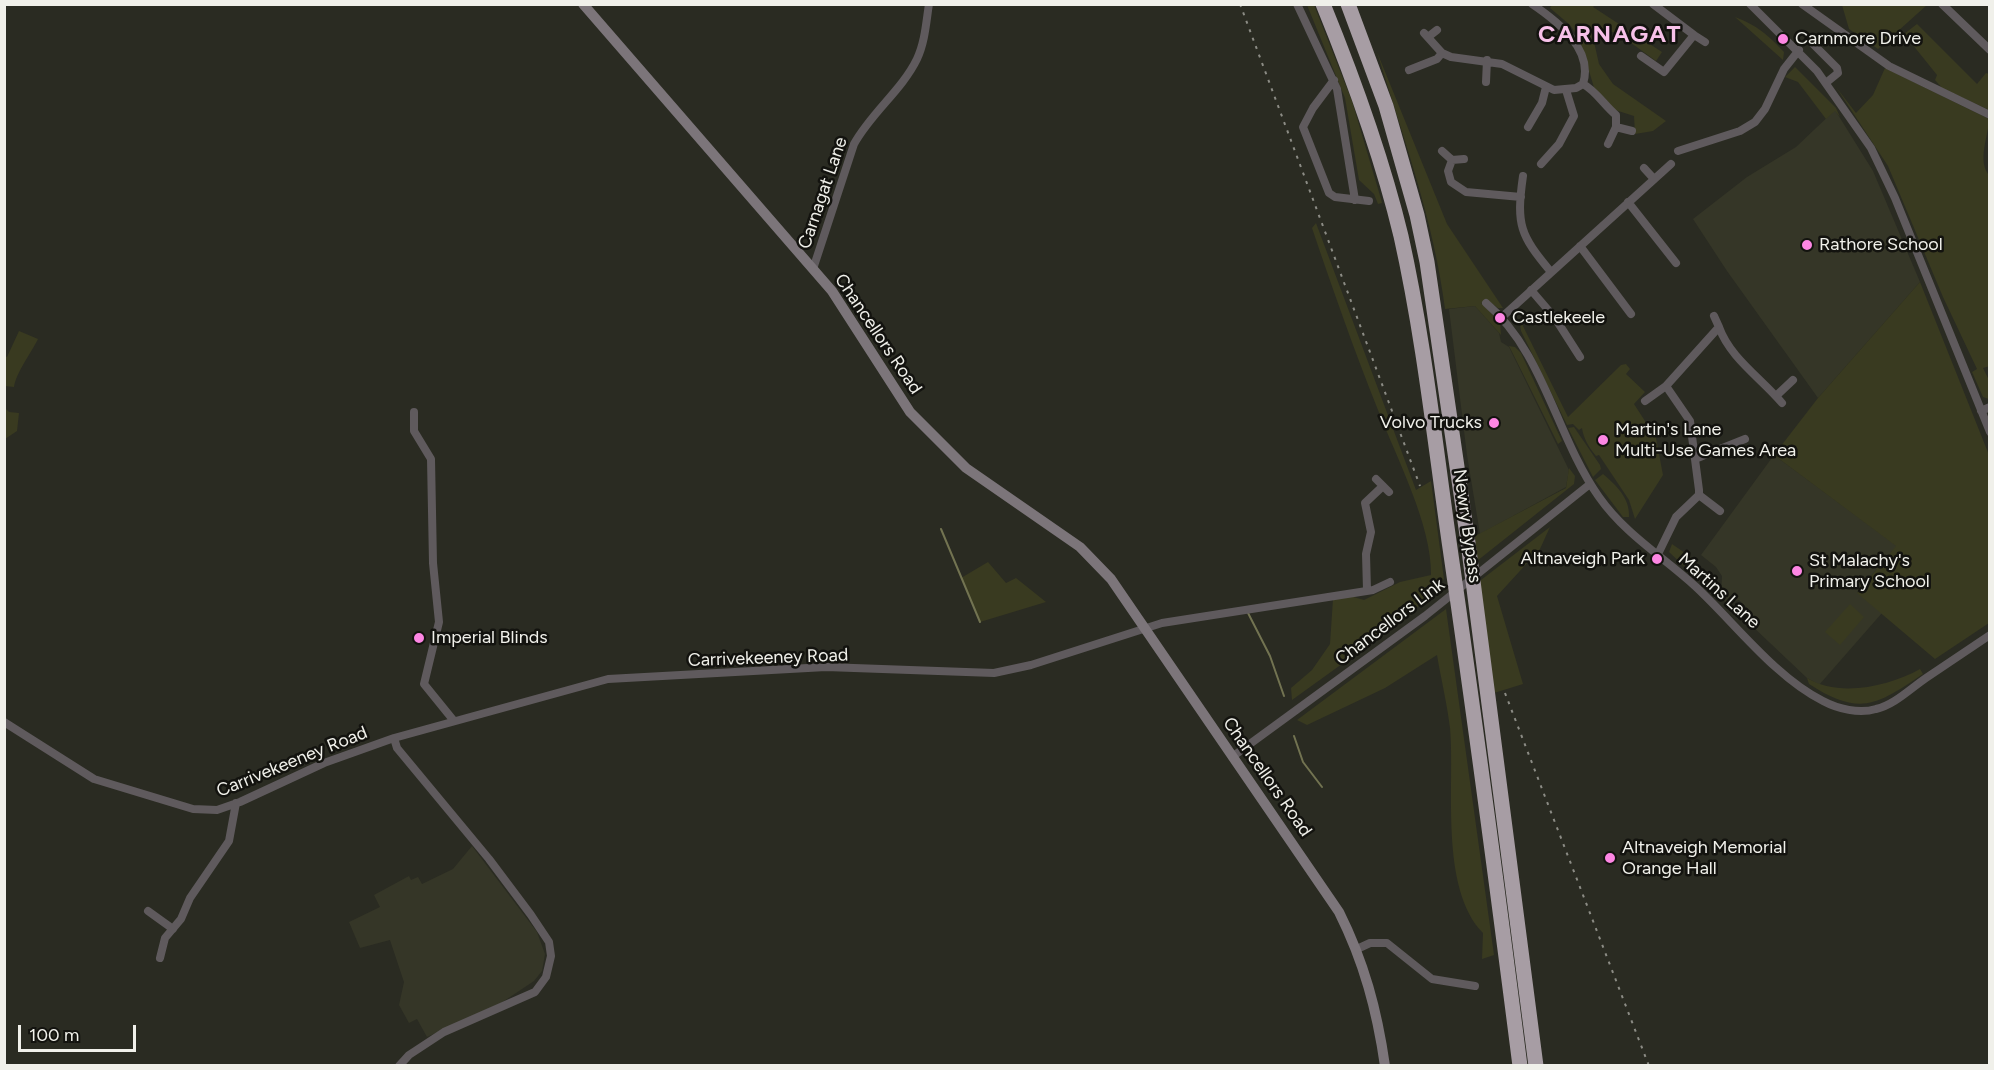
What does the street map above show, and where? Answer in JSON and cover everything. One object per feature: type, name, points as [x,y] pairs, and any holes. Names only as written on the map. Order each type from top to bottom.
[{"type":"highway","name":"Newry Bypass","points":[[1323,4],[1364,110],[1386,178],[1401,237],[1418,325],[1473,706],[1520,1065]]},
{"type":"highway","name":"Newry Bypass","points":[[1348,4],[1386,106],[1417,215],[1427,262],[1466,524],[1536,1065]]},
{"type":"street","name":"Chancellors Road","points":[[583,4],[813,269],[847,312],[910,412],[966,468],[1092,558],[1111,579],[1232,757],[1318,878],[1357,949],[1376,1010],[1385,1065]]},
{"type":"street","name":"Carnagat Lane","points":[[813,269],[854,144],[862,129],[916,61],[923,40],[929,4]]},
{"type":"street","points":[[1297,4],[1334,80],[1355,200]]},
{"type":"street","points":[[1532,4],[1565,29],[1574,41],[1582,60],[1585,77],[1583,84]]},
{"type":"street","points":[[1653,4],[1705,42]]},
{"type":"street","points":[[1750,4],[1799,50],[1827,82],[1853,119],[1883,171],[1989,432]]},
{"type":"street","points":[[1802,4],[1889,66],[1989,115]]},
{"type":"street","points":[[1942,4],[1989,50]]},
{"type":"street","points":[[1437,30],[1426,35],[1442,53],[1452,57],[1487,60],[1502,64],[1546,87],[1566,90],[1583,84],[1591,88],[1599,100],[1616,115],[1616,127],[1608,144]]},
{"type":"street","points":[[1641,56],[1664,72],[1694,35]]},
{"type":"street","points":[[1809,40],[1838,68],[1838,73],[1827,82]]},
{"type":"street","points":[[1678,151],[1740,131],[1755,122],[1765,109],[1784,69],[1799,50]]},
{"type":"street","points":[[1409,70],[1437,59],[1442,53]]},
{"type":"street","points":[[1486,82],[1487,60]]},
{"type":"street","points":[[1334,80],[1308,116],[1304,132],[1329,193],[1335,197],[1369,201]]},
{"type":"street","points":[[1528,127],[1542,103],[1546,87]]},
{"type":"street","points":[[1541,164],[1559,144],[1574,116],[1566,90]]},
{"type":"street","points":[[1616,127],[1632,131]]},
{"type":"street","points":[[1442,151],[1452,159],[1464,159]]},
{"type":"street","points":[[1452,159],[1448,171],[1451,183],[1466,192],[1521,196]]},
{"type":"street","points":[[1502,316],[1671,164]]},
{"type":"street","points":[[1644,168],[1654,179]]},
{"type":"street","points":[[1523,176],[1520,226],[1523,236],[1551,272]]},
{"type":"street","points":[[1628,202],[1676,262]]},
{"type":"street","points":[[1580,246],[1631,314]]},
{"type":"street","points":[[1531,290],[1555,318],[1580,357]]},
{"type":"street","name":"Martins Lane","points":[[1486,303],[1502,316],[1535,369],[1568,443],[1590,484],[1625,530],[1694,585],[1792,679],[1822,700],[1839,708],[1864,711],[1888,704],[1988,638]]},
{"type":"street","points":[[1714,316],[1751,373],[1779,400],[1792,380]]},
{"type":"street","points":[[1645,401],[1666,386],[1719,327]]},
{"type":"street","points":[[1666,386],[1690,421],[1699,495],[1720,511]]},
{"type":"street","points":[[1981,411],[1989,407]]},
{"type":"street","points":[[414,412],[414,431],[431,459],[433,563],[439,622],[424,684],[427,692],[454,721]]},
{"type":"street","points":[[1695,459],[1745,439]]},
{"type":"street","points":[[1367,590],[1366,554],[1371,532],[1365,503],[1386,489],[1376,478]]},
{"type":"street","name":"Chancellors Link","points":[[1232,757],[1425,616],[1590,484]]},
{"type":"street","points":[[1657,556],[1676,517],[1699,495]]},
{"type":"street","points":[[1144,628],[1183,619],[1367,590],[1390,582]]},
{"type":"street","name":"Carrivekeeney Road","points":[[4,722],[94,779],[193,808],[216,810],[324,763],[394,738],[608,679],[826,667],[994,673],[1031,665],[1144,628]]},
{"type":"street","name":"Carrivekeeney Road","points":[[394,738],[398,748],[489,859],[535,920],[549,942],[551,956],[546,977],[535,992],[444,1032],[409,1054],[399,1065]]},
{"type":"street","points":[[160,958],[165,938],[229,841],[236,803]]},
{"type":"street","points":[[148,911],[173,928]]},
{"type":"street","points":[[1357,949],[1370,943],[1387,943],[1432,979],[1475,986]]},
{"type":"shaded area","name":"Rathore School","points":[[1835,110],[1873,171],[1920,282],[1818,398],[1727,271],[1693,219],[1747,177],[1796,147]]},
{"type":"shaded area","points":[[1475,306],[1499,333],[1501,342],[1509,347],[1569,470],[1566,487],[1480,534],[1467,455],[1449,309]]},
{"type":"shaded area","name":"St Malachy's Primary School","points":[[1774,455],[1897,546],[1857,592],[1882,613],[1819,685],[1807,678],[1751,625],[1744,616],[1747,608],[1739,600],[1726,603],[1721,596],[1722,576],[1716,567],[1701,555]]},
{"type":"shaded area","points":[[472,846],[537,932],[545,954],[542,971],[534,981],[501,1003],[427,1037],[417,1019],[409,1023],[399,1005],[404,982],[390,940],[360,948],[349,922],[380,907],[374,895],[409,876],[411,880],[418,877],[422,884],[453,869]]},
{"type":"green space","points":[[1842,4],[1927,5],[1878,49],[1849,29]]},
{"type":"green space","points":[[1307,5],[1314,5],[1352,101],[1382,203],[1378,204],[1374,194],[1359,180],[1345,98]]},
{"type":"green space","points":[[1552,5],[1595,5],[1593,7],[1662,52],[1656,61],[1616,32],[1592,33],[1599,64],[1613,84],[1666,121],[1653,131],[1635,134],[1634,116],[1612,109],[1596,94],[1579,38],[1570,25],[1550,8]]},
{"type":"green space","points":[[1735,17],[1767,35],[1784,52],[1783,60]]},
{"type":"green space","points":[[1917,24],[1977,84],[1986,73],[1989,74],[1989,110],[1942,88],[1935,80],[1937,75],[1904,34]]},
{"type":"green space","points":[[1377,52],[1447,224],[1503,308],[1498,308],[1487,300],[1481,303],[1500,322],[1501,335],[1475,306],[1445,309],[1426,211]]},
{"type":"green space","points":[[1795,67],[1836,108],[1840,117],[1835,111],[1826,119],[1798,82],[1785,77]]},
{"type":"green space","points":[[1885,68],[1989,119],[1984,163],[1990,176],[1990,366],[1983,368],[1989,380],[1989,399],[1983,397],[1972,372],[1977,369],[1943,297],[1888,166],[1836,87],[1856,113],[1873,95]]},
{"type":"green space","points":[[1316,223],[1416,490],[1431,481],[1444,579],[1410,615],[1292,700],[1291,688],[1312,670],[1330,644],[1333,599],[1350,596],[1364,600],[1400,582],[1431,575],[1426,535],[1412,491],[1344,320],[1312,228]]},
{"type":"green space","points":[[1920,282],[1989,455],[1989,623],[1935,659],[1857,593],[1896,546],[1774,455],[1818,398]]},
{"type":"green space","points":[[1519,318],[1568,417],[1621,365],[1626,364],[1630,369],[1626,374],[1645,392],[1634,404],[1656,438],[1663,475],[1635,519],[1629,500],[1599,455],[1596,456],[1591,450],[1582,428],[1579,430],[1573,424],[1567,425],[1521,331]]},
{"type":"green space","points":[[19,331],[38,339],[14,387],[5,386],[5,356],[7,357]]},
{"type":"green space","points":[[1509,346],[1515,347],[1521,353],[1562,441],[1558,444]]},
{"type":"green space","points":[[5,408],[9,412],[19,413],[17,431],[5,439]]},
{"type":"green space","points":[[1574,427],[1600,465],[1601,469],[1593,477],[1568,428]]},
{"type":"green space","points":[[1569,468],[1575,476],[1574,484],[1477,561],[1475,536],[1566,488]]},
{"type":"green space","points":[[1603,474],[1625,498],[1629,517],[1623,517],[1595,480]]},
{"type":"green space","points":[[1550,527],[1540,549],[1497,596],[1523,684],[1494,693],[1477,583]]},
{"type":"green space","points":[[1672,544],[1698,562],[1688,570],[1669,552]]},
{"type":"green space","points":[[988,562],[1006,583],[1016,578],[1046,602],[980,622],[961,578]]},
{"type":"green space","points":[[1850,604],[1864,617],[1840,645],[1825,632]]},
{"type":"green space","points":[[1446,609],[1494,955],[1482,959],[1483,933],[1469,914],[1460,890],[1455,863],[1452,835],[1450,728],[1437,655],[1385,688],[1307,725],[1297,720]]},
{"type":"green space","points":[[1920,669],[1923,674],[1907,685],[1868,703],[1855,704],[1842,701],[1809,684],[1807,678],[1834,687],[1864,687],[1880,685]]},
{"type":"waterway","points":[[941,529],[980,622]]},
{"type":"waterway","points":[[1247,611],[1270,656],[1284,696]]},
{"type":"waterway","points":[[1294,736],[1303,762],[1322,787]]},
{"type":"railway","points":[[1240,4],[1420,486]]},
{"type":"railway","points":[[1505,693],[1649,1066]]},
{"type":"place","name":"Carnmore Drive","points":[[1783,39]]},
{"type":"place","name":"Rathore School","points":[[1807,245]]},
{"type":"place","name":"Castlekeele","points":[[1500,318]]},
{"type":"place","name":"Volvo Trucks","points":[[1494,423]]},
{"type":"place","name":"Martin's Lane Multi-Use Games Area","points":[[1603,440]]},
{"type":"place","name":"Altnaveigh Park","points":[[1657,559]]},
{"type":"place","name":"St Malachy's Primary School","points":[[1797,571]]},
{"type":"place","name":"Imperial Blinds","points":[[419,638]]},
{"type":"place","name":"Altnaveigh Memorial Orange Hall","points":[[1610,858]]},
{"type":"district","name":"CARNAGAT","points":[[1610,35]]}]
